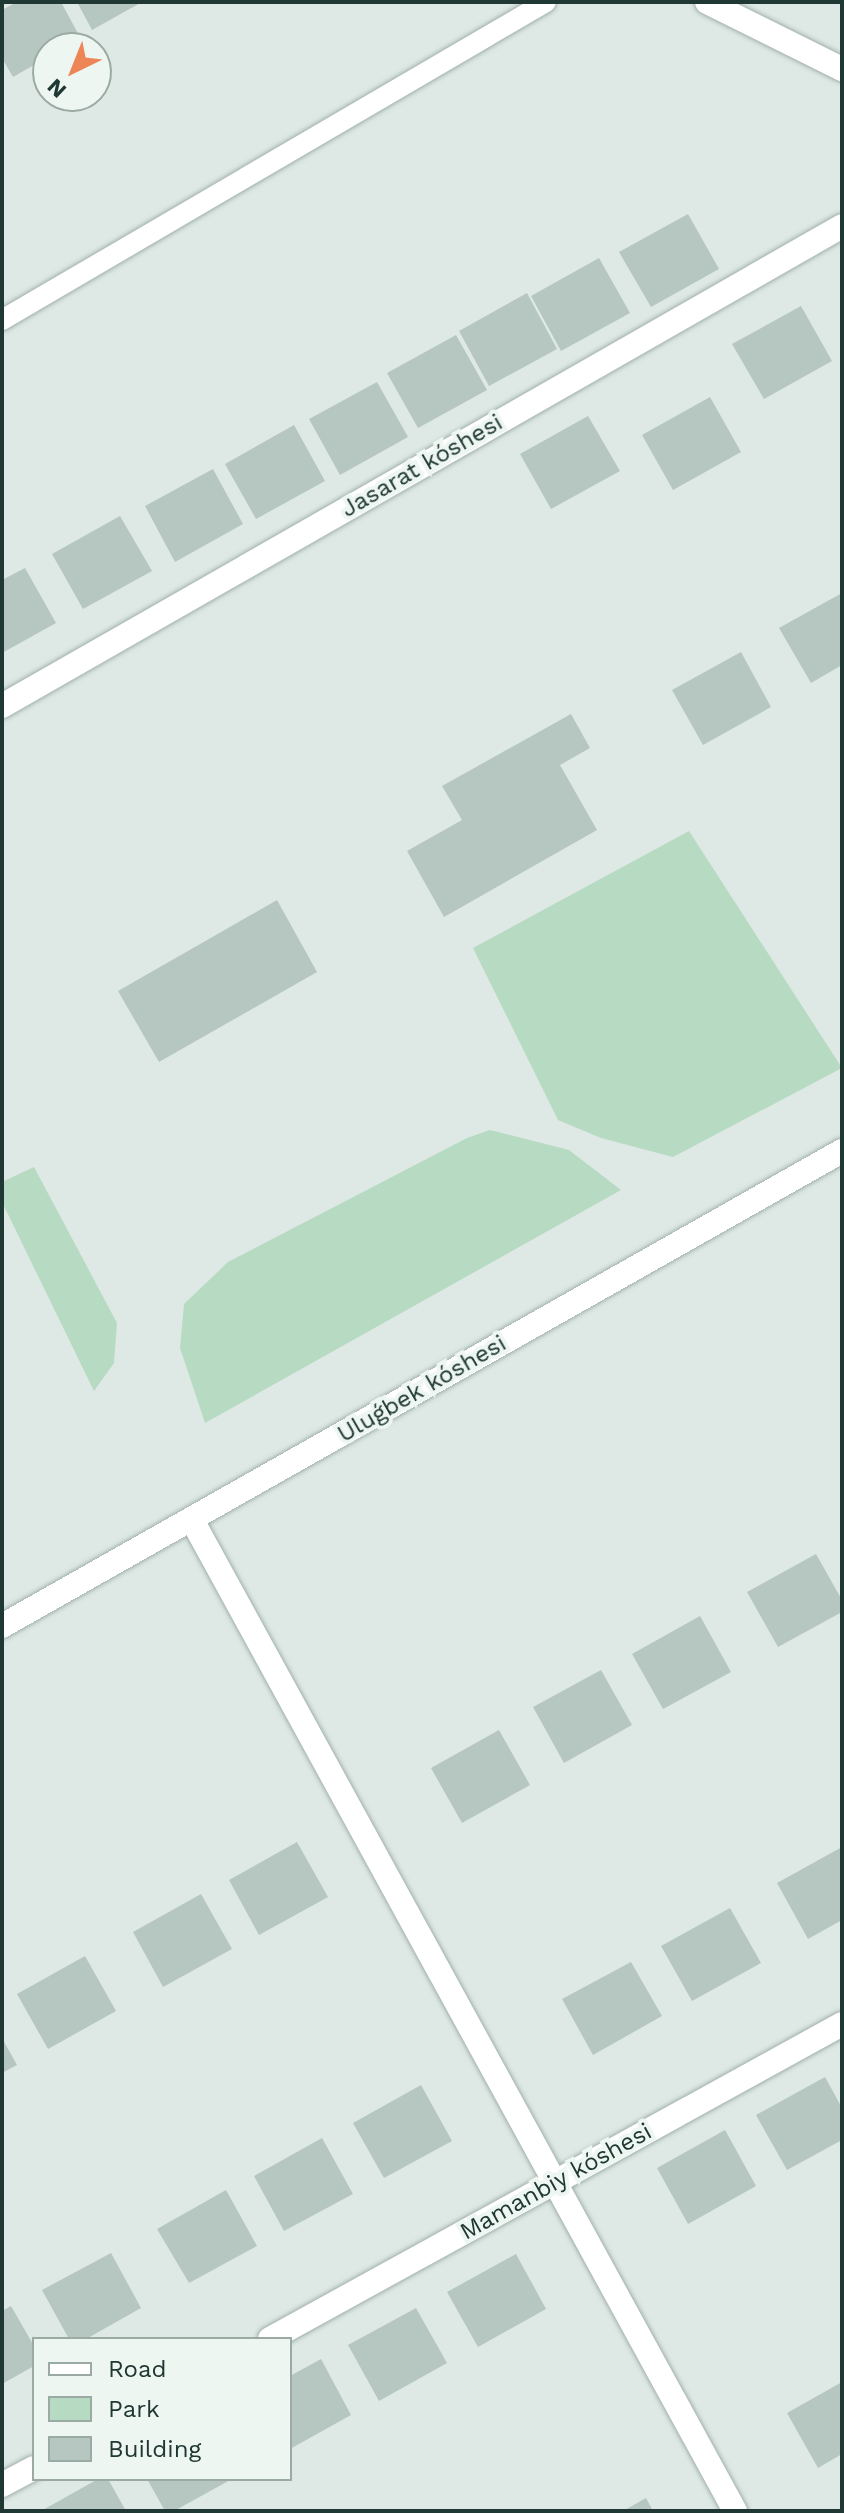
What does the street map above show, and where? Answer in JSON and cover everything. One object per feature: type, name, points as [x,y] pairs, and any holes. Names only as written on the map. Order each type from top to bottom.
[{"type":"street","points":[[707,2],[842,69]]},
{"type":"street","name":"Jasarat kóshesi","points":[[2,706],[842,226]]},
{"type":"street","name":"Uluǵbek kóshesi","points":[[2,1626],[842,1151]]},
{"type":"street","points":[[192,1520],[735,2511]]},
{"type":"street","name":"Mamanbiy kóshesi","points":[[274,2337],[842,2024]]},
{"type":"street","points":[[2,2485],[32,2469]]},
{"type":"lane","points":[[2,320],[546,2]]},
{"type":"green space","points":[[689,831],[842,1068],[673,1157],[601,1138],[558,1120],[473,948]]},
{"type":"green space","points":[[490,1130],[569,1150],[621,1190],[205,1423],[180,1348],[184,1304],[228,1262],[467,1138]]},
{"type":"green space","points":[[34,1167],[117,1323],[114,1363],[94,1391],[2,1202],[2,1182]]},
{"type":"building","points":[[17,2],[61,2],[77,32],[32,32],[32,66],[13,77],[2,58],[2,10]]},
{"type":"building","points":[[77,2],[142,2],[92,30]]},
{"type":"building","points":[[688,214],[719,269],[651,307],[619,252]]},
{"type":"building","points":[[599,258],[630,313],[561,351],[531,296]]},
{"type":"building","points":[[527,293],[557,349],[489,386],[459,331]]},
{"type":"building","points":[[801,306],[832,361],[764,399],[732,344]]},
{"type":"building","points":[[456,335],[487,390],[418,428],[387,373]]},
{"type":"building","points":[[377,382],[408,437],[340,475],[309,419]]},
{"type":"building","points":[[710,397],[741,452],[673,490],[642,435]]},
{"type":"building","points":[[588,416],[620,471],[551,509],[520,454]]},
{"type":"building","points":[[294,425],[325,481],[256,519],[225,464]]},
{"type":"building","points":[[213,469],[243,524],[175,562],[145,506]]},
{"type":"building","points":[[120,516],[152,571],[83,609],[52,554]]},
{"type":"building","points":[[25,568],[56,623],[2,653],[2,580]]},
{"type":"building","points":[[842,593],[842,665],[811,683],[779,628]]},
{"type":"building","points":[[741,652],[771,707],[703,745],[672,690]]},
{"type":"building","points":[[571,714],[590,748],[560,765],[597,830],[444,917],[407,851],[462,820],[442,786]]},
{"type":"building","points":[[277,900],[317,972],[159,1062],[118,991]]},
{"type":"building","points":[[816,1554],[842,1600],[842,1612],[778,1647],[747,1592]]},
{"type":"building","points":[[700,1616],[731,1672],[663,1709],[632,1654]]},
{"type":"building","points":[[601,1670],[632,1725],[564,1763],[533,1707]]},
{"type":"building","points":[[499,1730],[530,1785],[462,1823],[431,1768]]},
{"type":"building","points":[[297,1842],[328,1897],[259,1935],[229,1880]]},
{"type":"building","points":[[842,1847],[842,1920],[808,1939],[777,1883]]},
{"type":"building","points":[[201,1894],[232,1949],[163,1987],[133,1932]]},
{"type":"building","points":[[730,1908],[761,1963],[692,2001],[661,1946]]},
{"type":"building","points":[[85,1956],[116,2011],[48,2049],[17,1994]]},
{"type":"building","points":[[631,1962],[662,2016],[593,2055],[562,1999]]},
{"type":"building","points":[[2,2038],[17,2065],[2,2073]]},
{"type":"building","points":[[825,2077],[842,2108],[842,2140],[787,2170],[756,2115]]},
{"type":"building","points":[[421,2085],[452,2141],[384,2178],[353,2123]]},
{"type":"building","points":[[725,2130],[756,2186],[688,2224],[657,2168]]},
{"type":"building","points":[[322,2138],[353,2194],[284,2231],[254,2176]]},
{"type":"building","points":[[226,2190],[257,2246],[189,2283],[157,2229]]},
{"type":"building","points":[[111,2253],[141,2308],[90,2337],[68,2337],[42,2290]]},
{"type":"building","points":[[516,2254],[546,2309],[478,2347],[447,2292]]},
{"type":"building","points":[[11,2306],[32,2343],[32,2367],[2,2384],[2,2311]]},
{"type":"building","points":[[416,2308],[447,2363],[379,2401],[348,2345]]},
{"type":"building","points":[[321,2359],[351,2415],[292,2448],[292,2375]]},
{"type":"building","points":[[842,2382],[842,2454],[818,2468],[787,2413]]},
{"type":"building","points":[[94,2481],[109,2481],[126,2511],[41,2511]]},
{"type":"building","points":[[148,2481],[228,2481],[174,2511],[165,2511]]},
{"type":"building","points":[[646,2498],[653,2511],[623,2511]]}]
